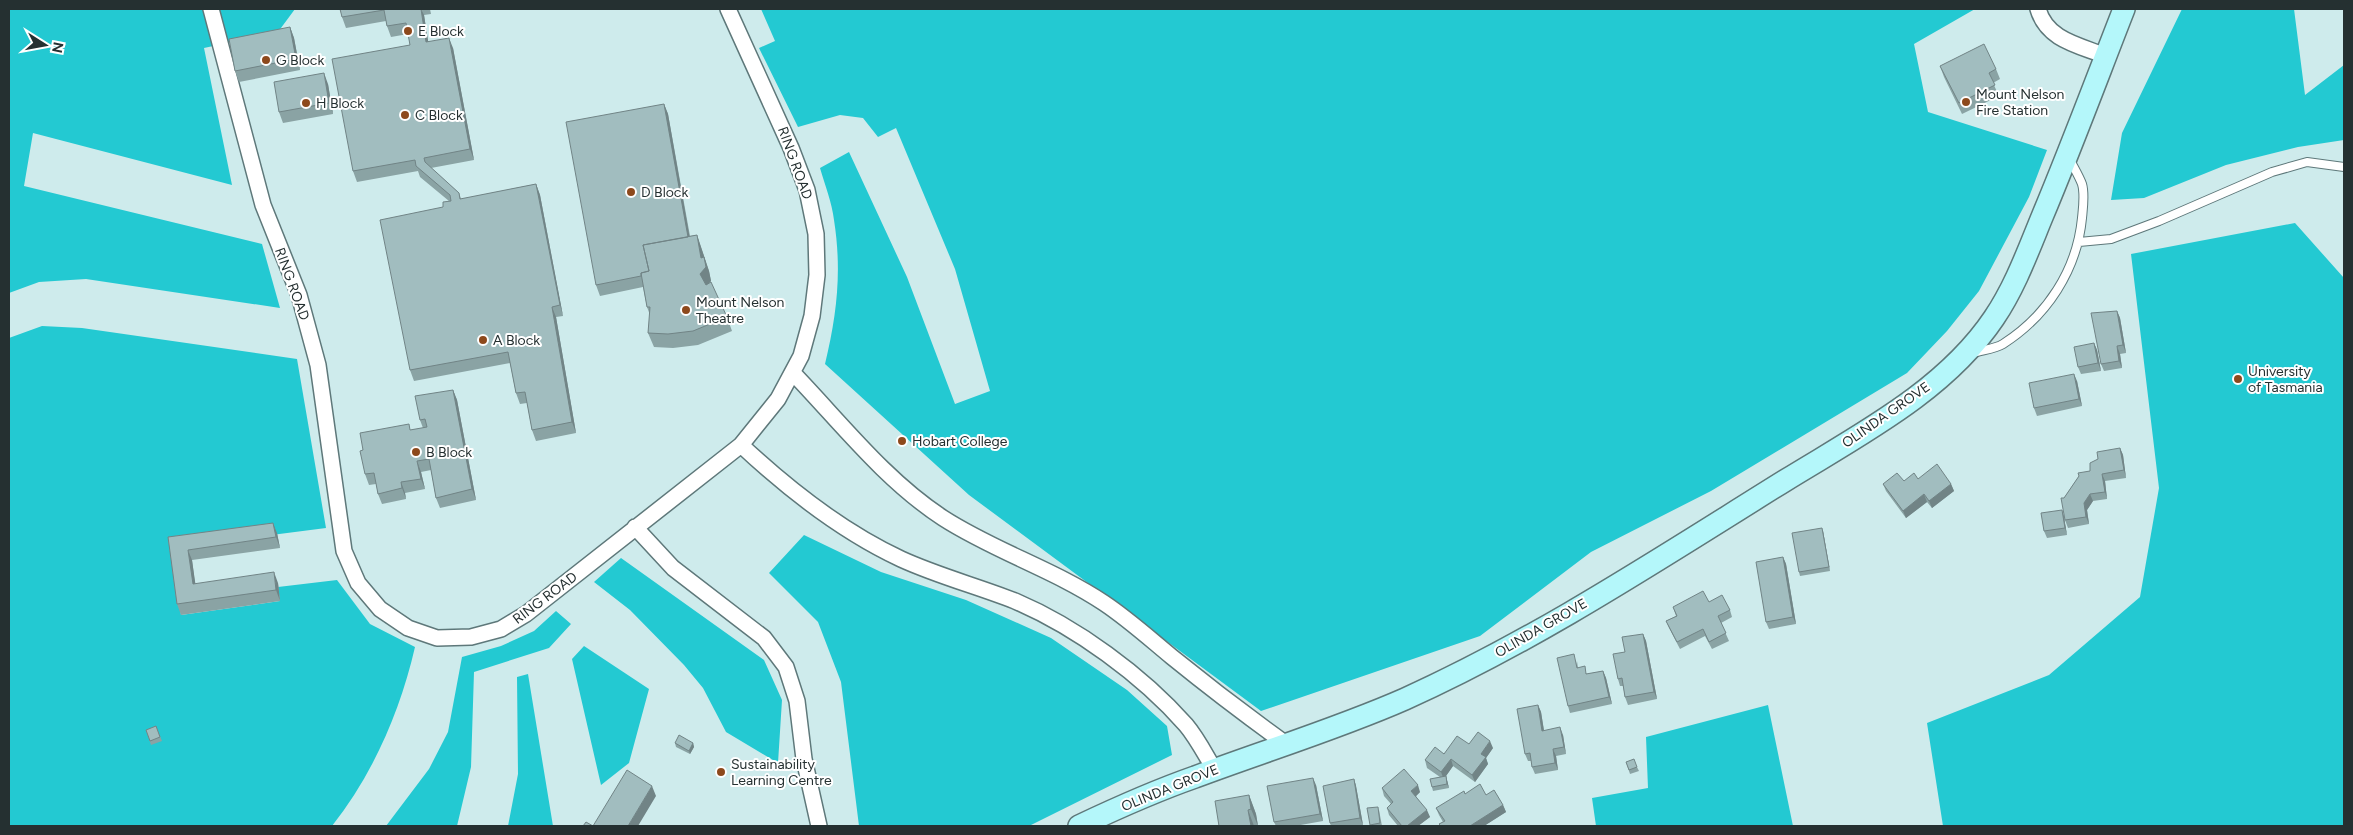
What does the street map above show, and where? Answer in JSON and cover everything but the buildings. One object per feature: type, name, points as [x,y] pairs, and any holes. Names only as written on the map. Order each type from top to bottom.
[{"type":"main road","name":"OLINDA GROVE","points":[[1079,826],[1155,792],[1400,701],[1469,668],[1558,618],[1844,444],[1901,406],[1964,356],[1995,316],[2010,290],[2068,154],[2124,9]]},
{"type":"street","name":"RING ROAD","points":[[211,9],[263,206],[298,295],[318,366],[344,551],[358,583],[380,609],[408,628],[437,638],[471,637],[501,630],[526,614],[741,445],[778,399],[794,373],[801,356],[812,316],[817,275],[816,234],[807,190],[798,164],[728,9]]},
{"type":"street","points":[[2038,9],[2042,21],[2053,34],[2106,56]]},
{"type":"street","points":[[794,373],[842,427],[918,499],[977,538],[1080,588],[1104,603],[1133,623],[1184,666],[1286,744]]},
{"type":"street","points":[[741,445],[818,510],[876,547],[902,560],[1016,602],[1045,616],[1091,644],[1161,699],[1199,742],[1214,770]]},
{"type":"street","points":[[635,528],[674,568],[764,638],[786,666],[797,701],[804,759],[819,826]]},
{"type":"lane","name":"OLINDA GROVE","points":[[1964,356],[2002,344],[2038,314],[2055,293],[2069,270],[2079,242],[2083,206],[2082,185],[2068,154]]},
{"type":"lane","points":[[2079,242],[2111,239],[2160,222],[2272,172],[2307,162],[2344,167]]},
{"type":"shaded area","points":[[9,9],[295,9],[278,32],[204,48],[232,185],[33,133],[24,186],[262,244],[280,308],[86,279],[39,282],[9,293]]},
{"type":"shaded area","points":[[761,9],[1975,9],[1914,44],[1928,112],[2047,150],[2029,197],[1979,291],[1947,331],[1907,373],[1711,491],[1591,552],[1480,636],[1261,711],[969,495],[825,364],[833,328],[838,257],[833,214],[820,168],[849,152],[907,277],[955,404],[990,391],[955,269],[896,128],[878,137],[863,118],[840,115],[798,127],[759,48],[775,41]]},
{"type":"shaded area","points":[[2182,9],[2294,9],[2305,95],[2344,65],[2344,140],[2298,147],[2226,165],[2144,198],[2111,200],[2122,133]]},
{"type":"shaded area","name":"University of Tasmania","points":[[2295,223],[2344,278],[2344,826],[1943,826],[1927,723],[2049,675],[2140,597],[2159,488],[2131,254]]},
{"type":"shaded area","points":[[42,326],[82,328],[297,359],[326,528],[172,548],[181,615],[280,601],[278,587],[337,580],[370,624],[415,647],[401,695],[383,741],[360,785],[332,826],[9,826],[9,338]]},
{"type":"shaded area","points":[[804,535],[881,572],[966,600],[1051,638],[1127,690],[1167,726],[1172,755],[1029,826],[859,826],[841,682],[818,622],[769,573]]},
{"type":"shaded area","points":[[621,558],[764,660],[782,700],[778,763],[726,732],[703,688],[684,665],[630,610],[594,582]]},
{"type":"shaded area","points":[[556,611],[571,624],[549,648],[474,672],[471,767],[457,826],[386,826],[429,769],[448,732],[462,657],[501,646],[534,631]]},
{"type":"shaded area","points":[[584,646],[649,689],[629,763],[601,785],[572,659]]},
{"type":"shaded area","points":[[528,674],[553,826],[508,826],[518,774],[517,677]]},
{"type":"shaded area","points":[[1768,705],[1793,826],[1596,826],[1592,798],[1648,788],[1646,737]]},
{"type":"place","name":"E Block","points":[[408,31]]},
{"type":"place","name":"G Block","points":[[266,60]]},
{"type":"place","name":"Mount Nelson Fire Station","points":[[1966,102]]},
{"type":"place","name":"H Block","points":[[306,103]]},
{"type":"place","name":"C Block","points":[[405,115]]},
{"type":"place","name":"D Block","points":[[631,192]]},
{"type":"place","name":"Mount Nelson Theatre","points":[[686,310]]},
{"type":"place","name":"A Block","points":[[483,340]]},
{"type":"place","name":"University of Tasmania","points":[[2238,379]]},
{"type":"place","name":"Hobart College","points":[[902,441]]},
{"type":"place","name":"B Block","points":[[416,452]]},
{"type":"place","name":"Sustainability Learning Centre","points":[[721,772]]}]
